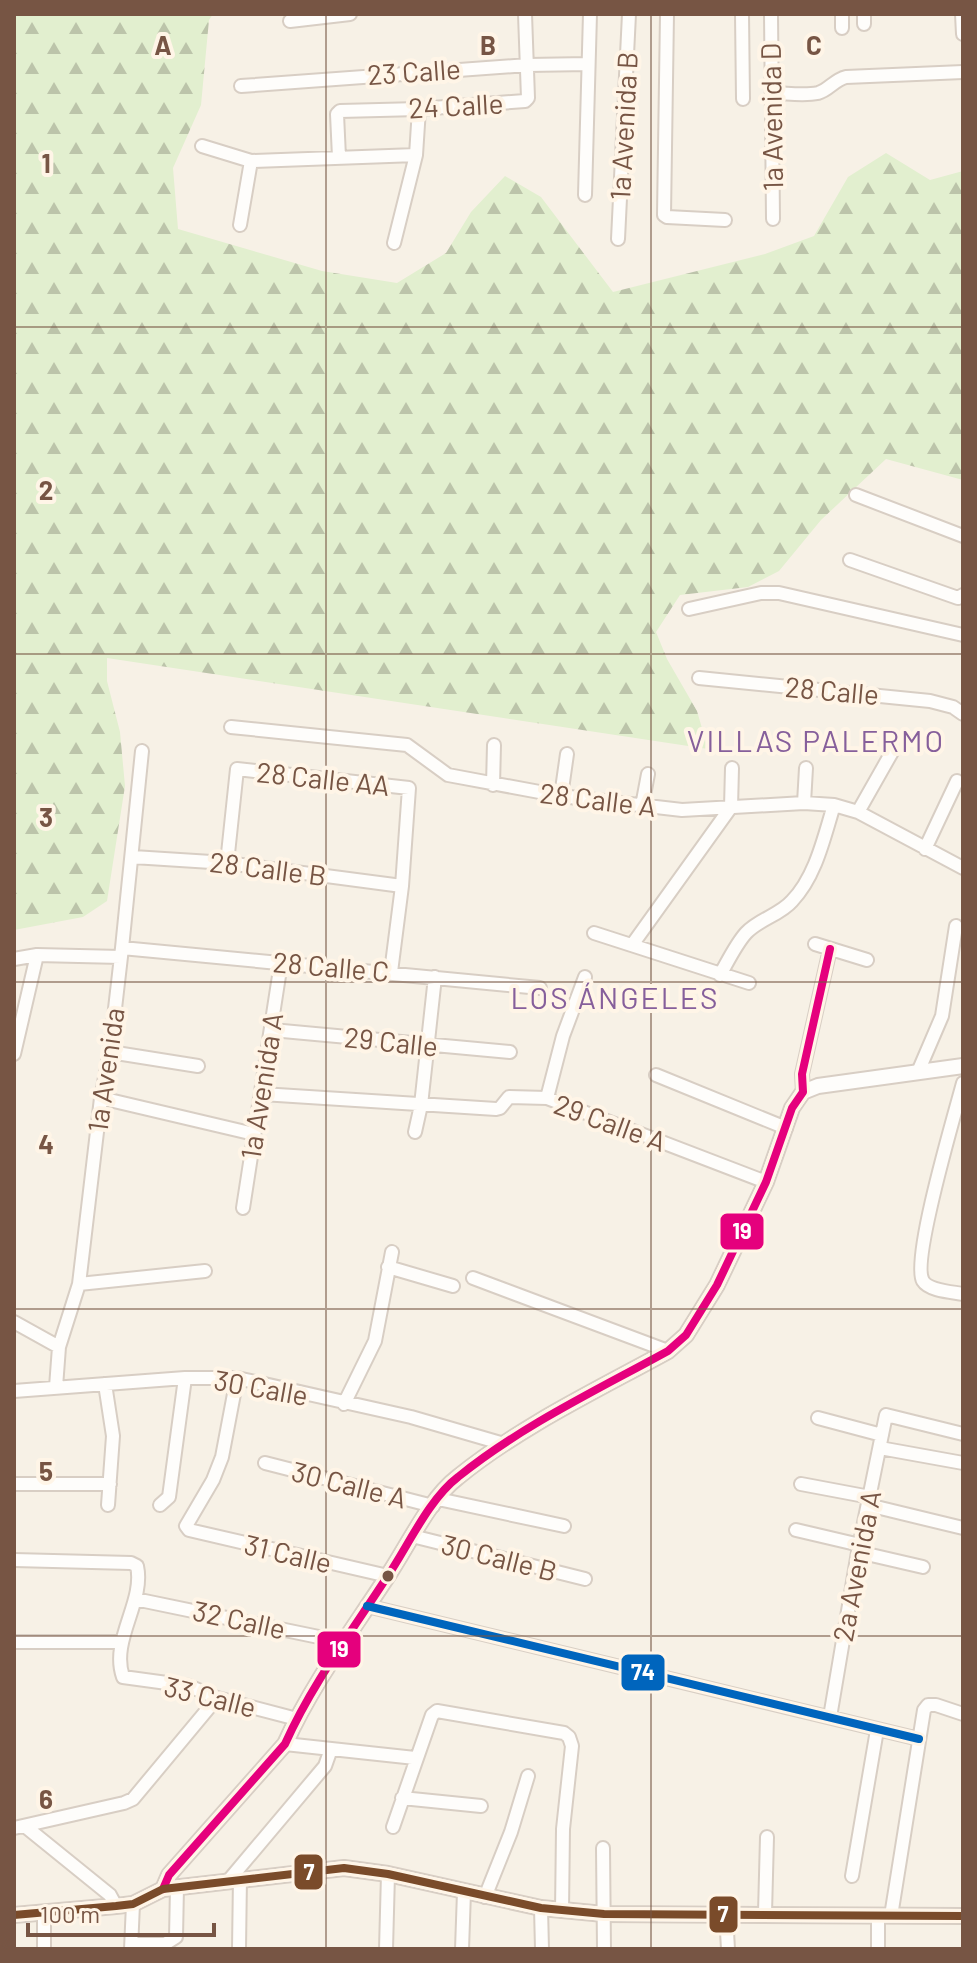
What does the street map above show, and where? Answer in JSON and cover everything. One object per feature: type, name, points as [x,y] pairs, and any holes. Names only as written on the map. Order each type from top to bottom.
[{"type":"street","points":[[290,21],[350,14]]},
{"type":"street","points":[[525,14],[528,65]]},
{"type":"street","points":[[585,195],[590,14]]},
{"type":"street","name":"1a Avenida B","points":[[618,239],[629,14]]},
{"type":"street","points":[[667,14],[664,215],[725,220]]},
{"type":"street","points":[[742,14],[743,99]]},
{"type":"street","name":"1a Avenida D","points":[[771,14],[773,219]]},
{"type":"street","points":[[962,14],[963,34]]},
{"type":"street","name":"23 Calle","points":[[241,86],[528,65],[588,64]]},
{"type":"street","name":"24 Calle","points":[[339,157],[337,114],[340,111],[525,101],[528,98],[528,65]]},
{"type":"street","points":[[772,93],[814,93],[846,77],[963,72]]},
{"type":"street","points":[[394,243],[416,155],[419,109]]},
{"type":"street","points":[[202,146],[251,161],[416,155]]},
{"type":"street","points":[[240,225],[251,161]]},
{"type":"street","points":[[856,495],[963,536]]},
{"type":"street","points":[[850,560],[958,598],[963,595]]},
{"type":"street","points":[[689,609],[761,593],[779,593],[963,635]]},
{"type":"street","name":"28 Calle","points":[[699,678],[930,701],[953,707],[963,714]]},
{"type":"street","name":"28 Calle A","points":[[231,727],[407,745],[448,775],[561,796],[682,810],[804,803],[834,805],[858,812],[963,868]]},
{"type":"street","points":[[493,785],[494,745]]},
{"type":"street","name":"1a Avenida","points":[[56,1387],[59,1347],[79,1284],[122,952],[142,751]]},
{"type":"street","points":[[858,812],[892,752]]},
{"type":"street","points":[[561,796],[567,754]]},
{"type":"street","points":[[632,945],[731,807],[732,768]]},
{"type":"street","points":[[804,803],[806,768]]},
{"type":"street","name":"28 Calle AA","points":[[227,863],[237,769],[409,788],[402,886]]},
{"type":"street","points":[[642,806],[648,774]]},
{"type":"street","points":[[925,849],[957,781]]},
{"type":"street","points":[[720,975],[747,932],[784,908],[801,890],[811,874],[834,805]]},
{"type":"street","name":"28 Calle B","points":[[133,857],[227,863],[402,886]]},
{"type":"street","points":[[391,972],[402,886]]},
{"type":"street","points":[[918,1072],[942,1016],[956,926]]},
{"type":"street","points":[[594,933],[749,983]]},
{"type":"street","points":[[815,944],[867,960]]},
{"type":"street","points":[[803,1092],[802,1074],[830,949]]},
{"type":"street","name":"28 Calle C","points":[[14,959],[37,955],[122,952],[391,972],[540,988]]},
{"type":"street","points":[[14,1054],[37,955]]},
{"type":"street","name":"1a Avenida A","points":[[243,1208],[281,963]]},
{"type":"street","points":[[415,1132],[421,1105],[435,977]]},
{"type":"street","points":[[547,1098],[563,1036],[585,977]]},
{"type":"street","name":"29 Calle","points":[[272,1030],[510,1052]]},
{"type":"street","points":[[110,1052],[198,1066]]},
{"type":"street","points":[[133,1904],[132,1947],[165,1944],[176,1937],[170,1888],[166,1880],[285,1744],[343,1642],[412,1536],[455,1479],[504,1444],[668,1351],[686,1335],[717,1285],[766,1182],[792,1108],[803,1092],[818,1086],[963,1066]]},
{"type":"street","points":[[656,1075],[786,1128]]},
{"type":"street","points":[[963,1083],[925,1234],[921,1273],[923,1282],[928,1286],[963,1294]]},
{"type":"street","name":"29 Calle A","points":[[262,1094],[496,1109],[509,1097],[547,1098],[766,1182]]},
{"type":"street","points":[[101,1098],[254,1134]]},
{"type":"street","points":[[344,1404],[375,1341],[392,1252]]},
{"type":"street","points":[[388,1267],[453,1286]]},
{"type":"street","points":[[79,1284],[205,1271]]},
{"type":"street","points":[[473,1278],[668,1351]]},
{"type":"street","points":[[14,1322],[59,1347]]},
{"type":"street","points":[[160,1505],[169,1497],[185,1378]]},
{"type":"street","name":"30 Calle","points":[[14,1391],[185,1378],[237,1378],[411,1417],[504,1444]]},
{"type":"street","name":"31 Calle","points":[[237,1378],[222,1457],[213,1480],[186,1526],[189,1530],[388,1576]]},
{"type":"street","points":[[105,1384],[113,1436],[108,1505]]},
{"type":"street","name":"2a Avenida A","points":[[830,1717],[886,1415],[963,1434]]},
{"type":"street","points":[[818,1418],[881,1442],[963,1463]]},
{"type":"street","name":"30 Calle A","points":[[265,1463],[436,1502],[564,1526]]},
{"type":"street","points":[[14,1484],[110,1484]]},
{"type":"street","points":[[801,1484],[963,1528]]},
{"type":"street","points":[[796,1530],[923,1567]]},
{"type":"street","name":"30 Calle B","points":[[412,1536],[585,1579]]},
{"type":"street","points":[[14,1560],[131,1563],[137,1566],[135,1599],[122,1642],[14,1642]]},
{"type":"street","name":"32 Calle","points":[[135,1599],[343,1642]]},
{"type":"street","points":[[367,1606],[919,1739]]},
{"type":"street","name":"33 Calle","points":[[122,1642],[123,1677],[189,1686],[217,1698],[297,1719]]},
{"type":"street","points":[[20,1828],[133,1799],[217,1698]]},
{"type":"street","points":[[878,1949],[924,1710],[928,1705],[936,1705],[962,1712]]},
{"type":"street","points":[[393,1827],[432,1715],[441,1711],[564,1733],[572,1746],[563,1829],[562,1911]]},
{"type":"street","points":[[852,1876],[877,1730]]},
{"type":"street","name":"33 Calle","points":[[285,1744],[415,1758]]},
{"type":"street","points":[[239,1948],[234,1879],[325,1766],[331,1749]]},
{"type":"street","points":[[485,1897],[511,1832],[528,1776]]},
{"type":"street","points":[[402,1798],[481,1806]]},
{"type":"street","points":[[20,1828],[110,1895],[116,1906]]},
{"type":"street","points":[[765,1913],[767,1837]]},
{"type":"street","points":[[603,1848],[604,1949]]},
{"type":"street","points":[[181,1862],[183,1875],[197,1884]]},
{"type":"street","points":[[14,1915],[133,1904],[170,1888],[344,1868],[388,1874],[562,1911],[604,1914],[963,1916]]},
{"type":"street","points":[[386,1949],[388,1874]]},
{"type":"street","points":[[462,1949],[464,1892]]},
{"type":"street","points":[[541,1908],[542,1949]]},
{"type":"street","points":[[44,1913],[44,1949]]},
{"type":"street","points":[[726,1914],[728,1949]]},
{"type":"green space","points":[[14,14],[213,14],[209,20],[201,105],[173,168],[178,229],[322,271],[397,283],[446,253],[471,212],[505,176],[541,197],[613,292],[765,254],[814,236],[848,177],[886,153],[930,180],[963,171],[963,480],[886,459],[821,520],[779,571],[748,587],[680,595],[656,632],[667,659],[697,711],[708,749],[107,658],[107,681],[120,732],[125,786],[107,901],[83,917],[14,930]]},
{"type":"transit line","name":"19","points":[[163,1889],[169,1875],[285,1744],[333,1658],[428,1510],[447,1486],[507,1441],[668,1351],[686,1335],[717,1285],[766,1182],[792,1108],[803,1092],[802,1074],[830,949]]},
{"type":"transit line","name":"74","points":[[367,1606],[919,1739]]},
{"type":"transit line","name":"7","points":[[14,1915],[133,1904],[163,1889],[344,1868],[388,1874],[541,1908],[604,1914],[963,1916]]},
{"type":"district","name":"VILLAS PALERMO","points":[[816,742]]},
{"type":"district","name":"LOS ÁNGELES","points":[[615,999]]}]
